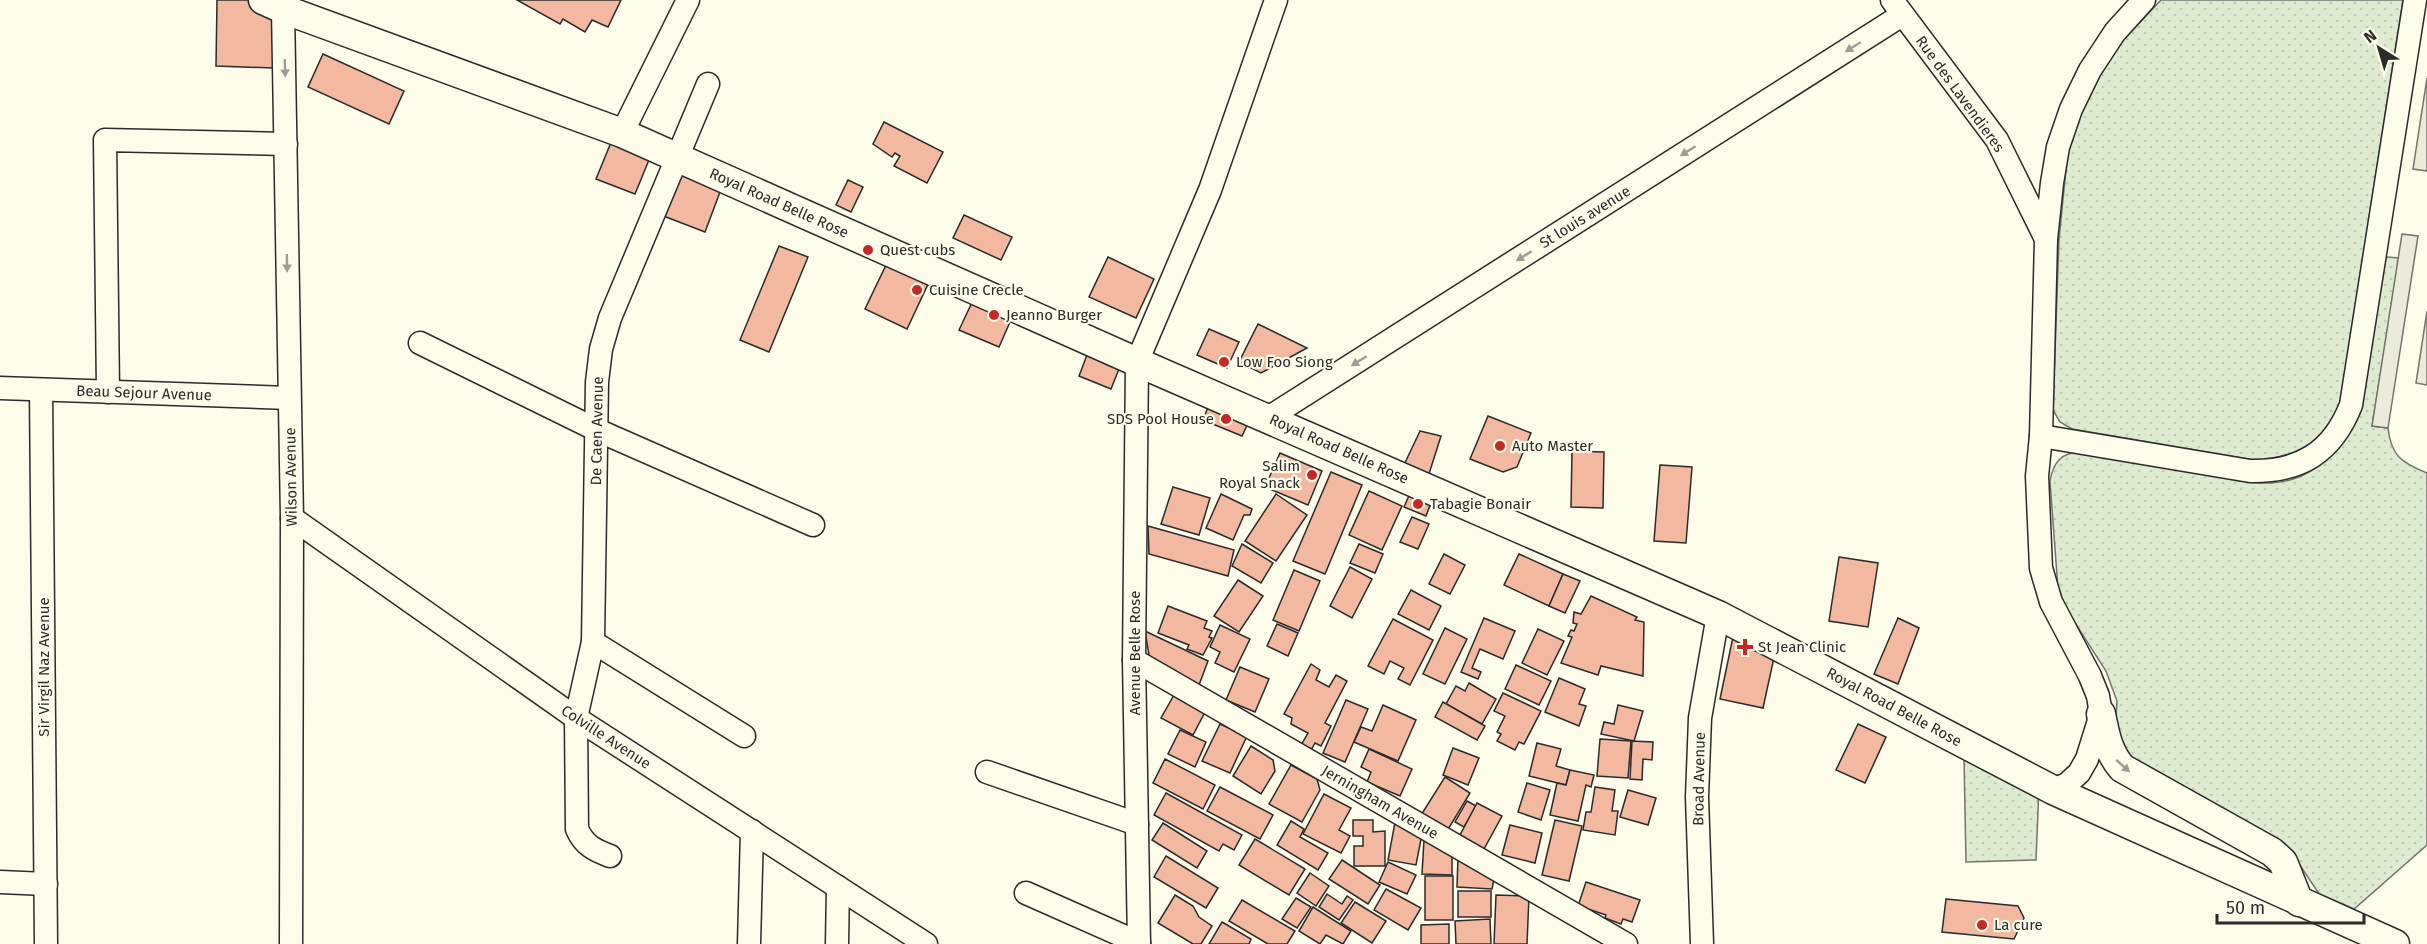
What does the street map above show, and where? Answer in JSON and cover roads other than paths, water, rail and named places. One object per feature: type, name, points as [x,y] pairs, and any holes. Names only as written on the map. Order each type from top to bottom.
[{"type":"main road","name":"Royal Road Belle Rose","points":[[273,5],[622,133],[1137,362],[1718,615],[2053,790],[2372,937],[2395,944]]},
{"type":"main road","points":[[2102,714],[2107,741],[2113,757],[2122,768],[2272,852],[2283,862],[2299,902]]},
{"type":"street","points":[[622,133],[688,0]]},
{"type":"street","points":[[1137,362],[1210,190],[1276,0]]},
{"type":"street","points":[[2053,790],[2067,784],[2079,773],[2087,759],[2102,714],[2090,676],[2051,602],[2041,568],[2037,476],[2041,436],[2046,239],[2058,147],[2071,109],[2090,70],[2115,32],[2144,0]]},
{"type":"street","points":[[2041,436],[2250,471],[2270,471],[2290,467],[2310,459],[2329,444],[2344,424],[2351,405],[2415,0]]},
{"type":"street","name":"Wilson Avenue","points":[[273,5],[286,144],[292,518],[293,943]]},
{"type":"street","name":"Rue des Lavendieres","points":[[1897,8],[1997,140],[2046,239]]},
{"type":"street","name":"St louis avenue","points":[[1268,418],[1897,8]]},
{"type":"street","name":"De Caen Avenue","points":[[610,856],[593,850],[582,841],[576,829],[576,718],[592,642],[597,382],[601,349],[610,318],[708,84]]},
{"type":"street","points":[[108,392],[105,140],[286,144]]},
{"type":"street","points":[[420,343],[597,430],[813,525]]},
{"type":"street","name":"Avenue Belle Rose","points":[[1137,362],[1134,660],[1139,943]]},
{"type":"street","name":"Beau Sejour Avenue","points":[[0,388],[289,398]]},
{"type":"street","name":"Sir Virgil Naz Avenue","points":[[41,390],[46,944]]},
{"type":"street","name":"Colville Avenue","points":[[292,518],[576,718],[926,944]]},
{"type":"street","name":"Broad Avenue","points":[[1702,944],[1698,796],[1700,718],[1718,615]]},
{"type":"street","points":[[592,642],[744,736]]},
{"type":"street","name":"Jerningham Avenue","points":[[1134,660],[1626,944]]},
{"type":"street","points":[[987,772],[1137,824]]},
{"type":"street","points":[[749,944],[752,831]]},
{"type":"street","points":[[0,882],[46,884]]},
{"type":"street","points":[[837,944],[838,887]]},
{"type":"street","points":[[1026,893],[1139,943]]},
{"type":"place","name":"Quest cubs","points":[[868,250]]},
{"type":"place","name":"Cuisine Crecle","points":[[917,290]]},
{"type":"place","name":"Jeanno Burger","points":[[994,315]]},
{"type":"place","name":"Low Foo Siong","points":[[1224,362]]},
{"type":"place","name":"SDS Pool House","points":[[1226,419]]},
{"type":"place","name":"Auto Master","points":[[1500,446]]},
{"type":"place","name":"Salim Royal Snack","points":[[1312,475]]},
{"type":"place","name":"Tabagie Bonair","points":[[1418,504]]},
{"type":"place","name":"St Jean Clinic","points":[[1745,647]]},
{"type":"place","name":"La cure","points":[[1982,925]]}]
